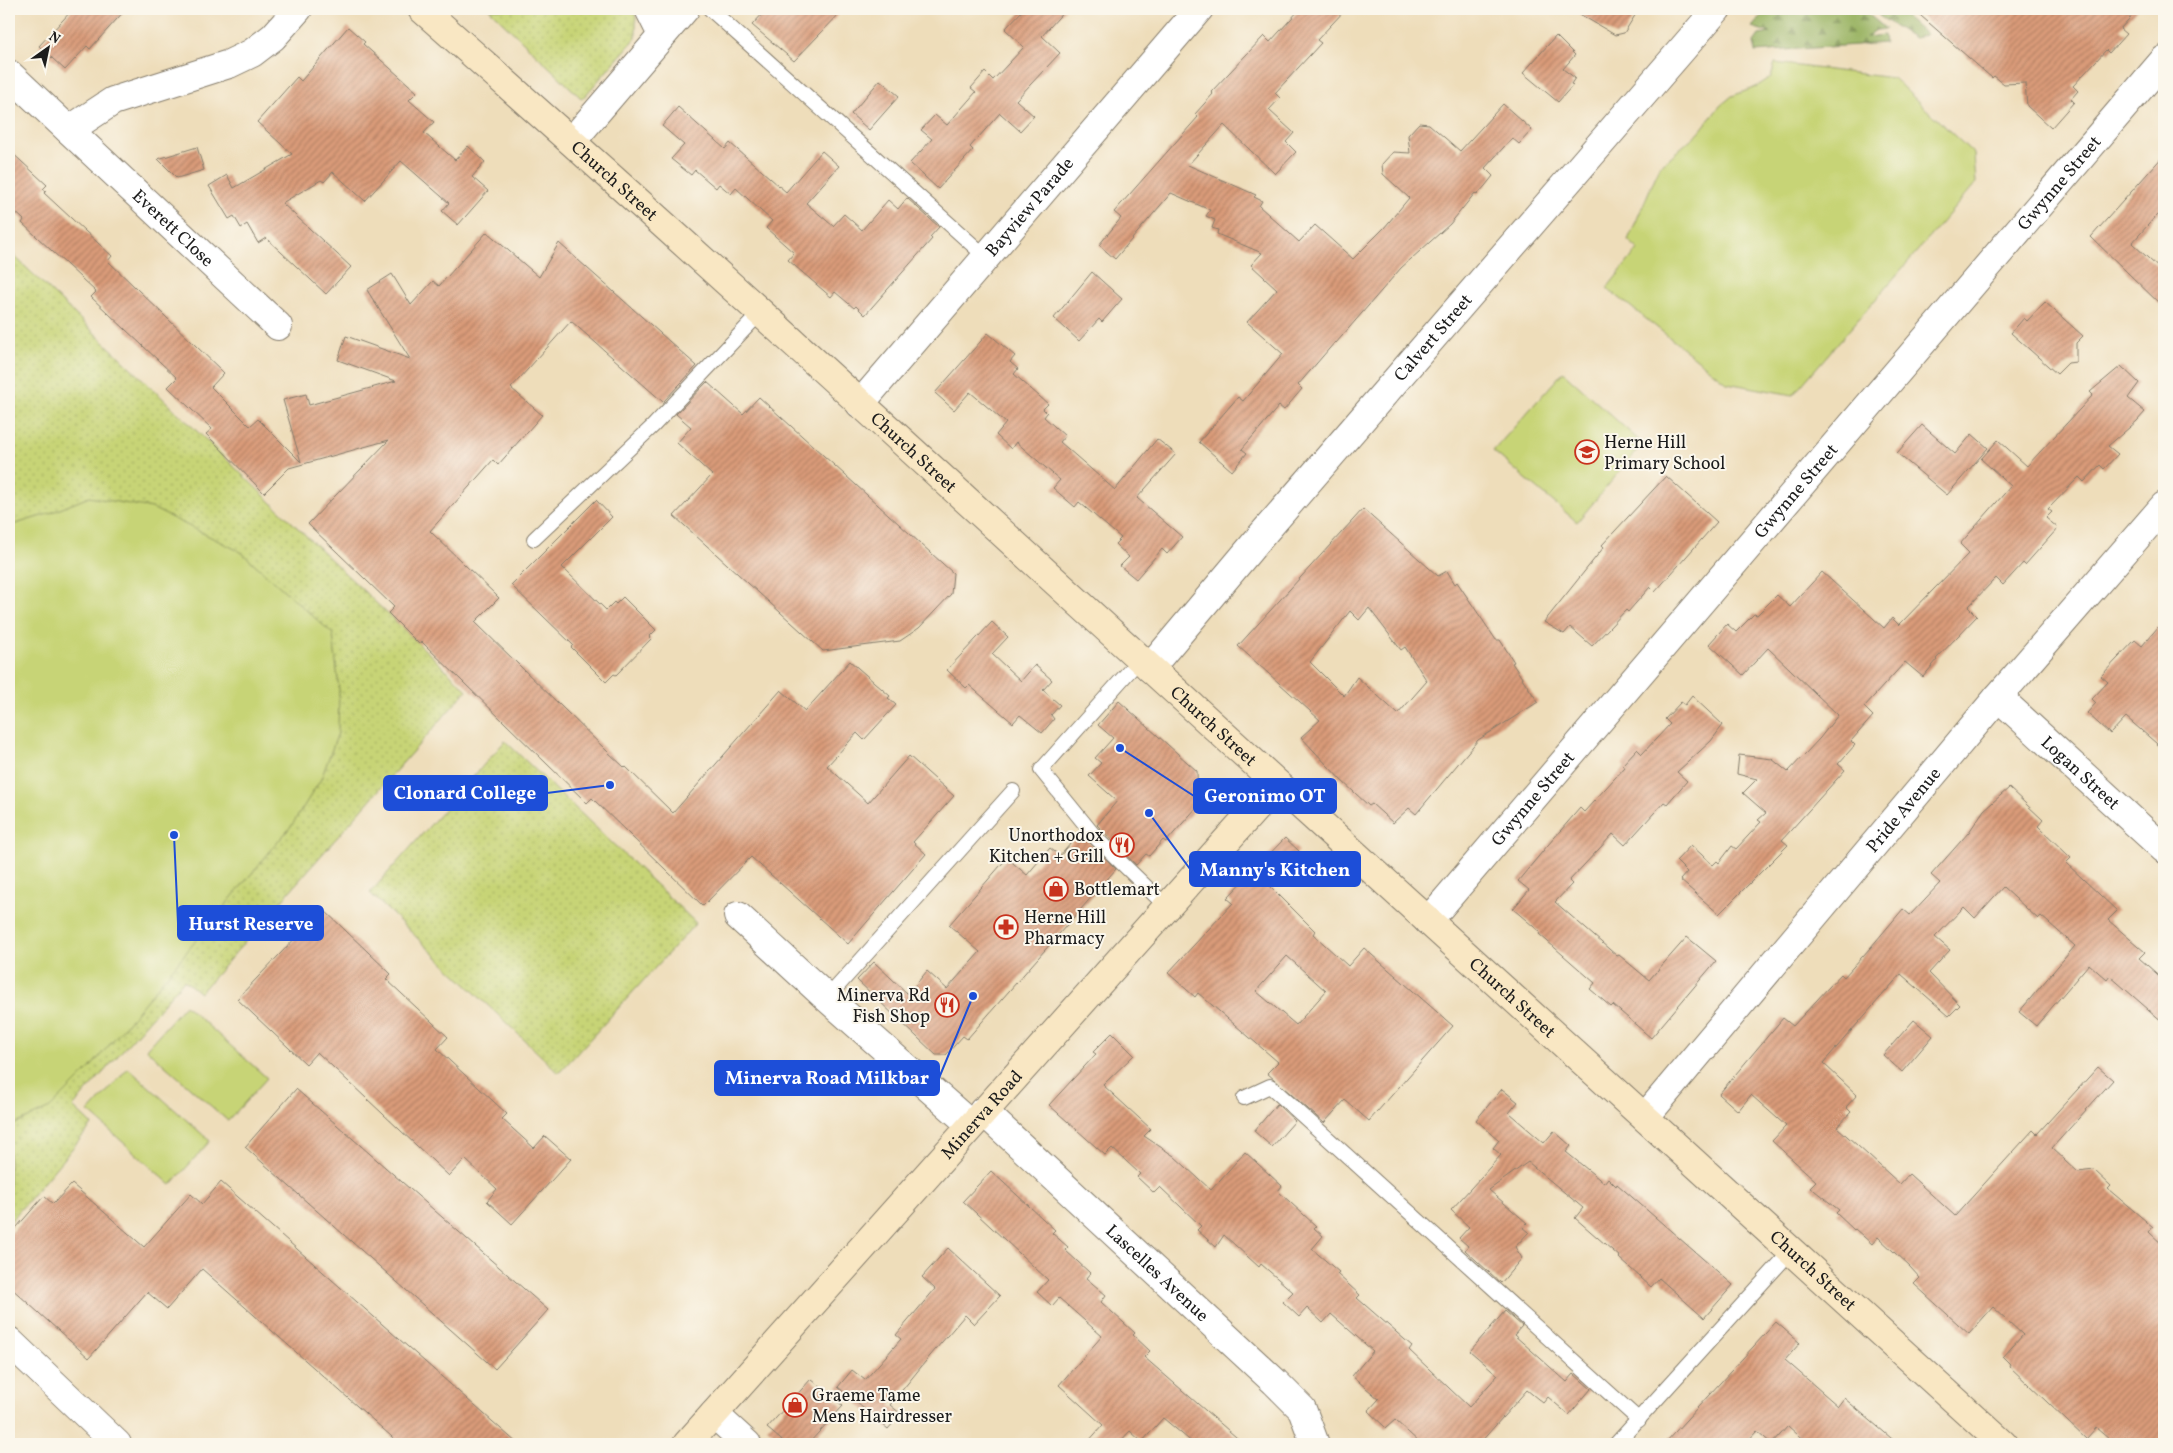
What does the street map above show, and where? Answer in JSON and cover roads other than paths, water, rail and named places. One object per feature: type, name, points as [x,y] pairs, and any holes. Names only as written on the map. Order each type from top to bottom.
[{"type":"street","points":[[69,130],[113,101],[229,64],[252,53],[273,38],[298,9]]},
{"type":"street","name":"Church Street","points":[[422,9],[572,141],[1277,784],[1646,1116],[2004,1444]]},
{"type":"street","points":[[649,9],[662,35]]},
{"type":"street","points":[[572,141],[685,9]]},
{"type":"street","name":"Bayview Parade","points":[[860,404],[1199,9]]},
{"type":"street","name":"Calvert Street","points":[[1145,664],[1261,536],[1716,9]]},
{"type":"street","name":"Gwynne Street","points":[[1428,921],[2164,60]]},
{"type":"street","name":"Everett Close","points":[[9,74],[278,326]]},
{"type":"street","name":"Pride Avenue","points":[[1646,1116],[1998,697],[2164,506]]},
{"type":"street","name":"Logan Street","points":[[1998,697],[2164,849]]},
{"type":"street","name":"Minerva Road","points":[[687,1444],[1277,784]]},
{"type":"street","name":"Lascelles Avenue","points":[[738,916],[827,998],[977,1118],[1282,1389],[1302,1410],[1315,1444]]},
{"type":"street","points":[[9,1341],[117,1444]]},
{"type":"street","points":[[714,1414],[747,1444]]},
{"type":"lane","points":[[710,9],[986,256]]},
{"type":"lane","points":[[534,539],[653,426],[760,313]]},
{"type":"lane","points":[[1145,664],[1041,770],[1097,839],[1167,907]]},
{"type":"lane","points":[[827,998],[1013,791]]},
{"type":"lane","points":[[1244,1098],[1270,1086],[1639,1420]]},
{"type":"lane","points":[[1616,1444],[1792,1250]]},
{"type":"place","name":"Herne Hill Primary School","points":[[1587,452]]},
{"type":"place","name":"Geronimo OT","points":[[1120,748]]},
{"type":"place","name":"Clonard College","points":[[610,785]]},
{"type":"place","name":"Manny's Kitchen","points":[[1149,813]]},
{"type":"place","name":"Hurst Reserve","points":[[174,835]]},
{"type":"place","name":"Unorthodox Kitchen + Grill","points":[[1122,845]]},
{"type":"place","name":"Bottlemart","points":[[1056,889]]},
{"type":"place","name":"Herne Hill Pharmacy","points":[[1006,927]]},
{"type":"place","name":"Minerva Road Milkbar","points":[[973,996]]},
{"type":"place","name":"Minerva Rd Fish Shop","points":[[947,1005]]},
{"type":"place","name":"Graeme Tame Mens Hairdresser","points":[[795,1405]]}]
